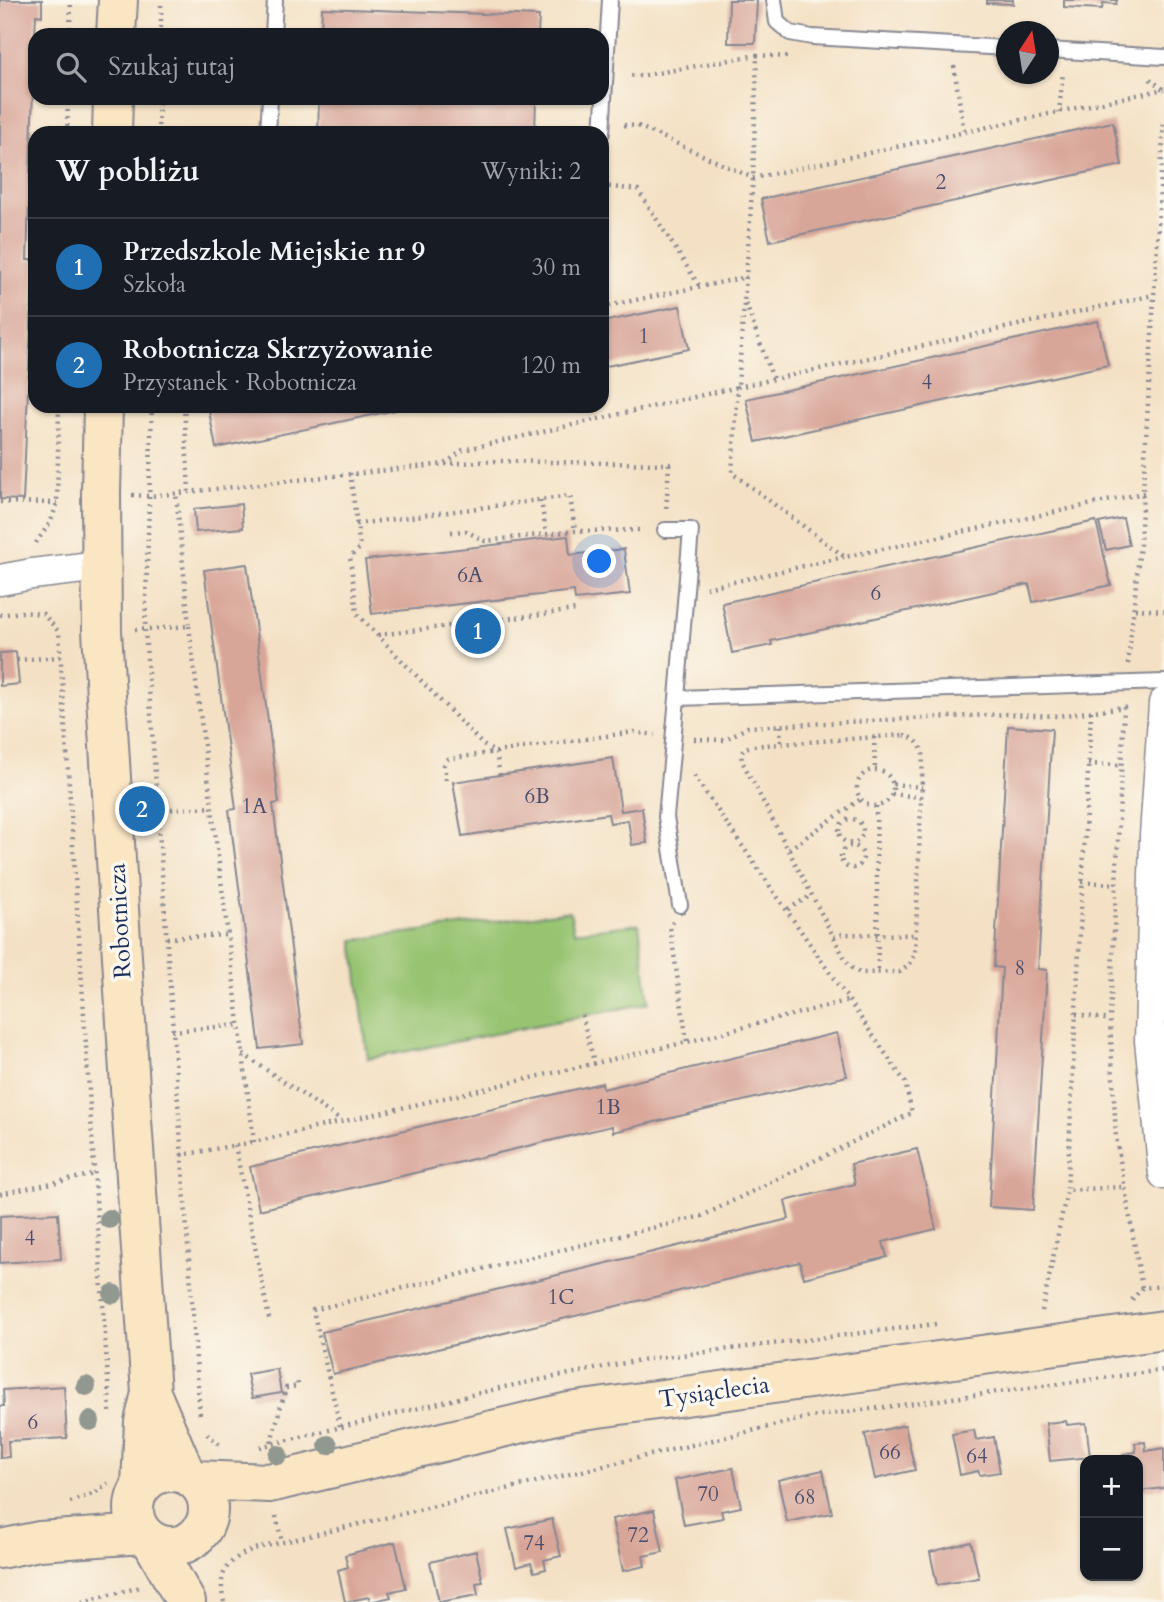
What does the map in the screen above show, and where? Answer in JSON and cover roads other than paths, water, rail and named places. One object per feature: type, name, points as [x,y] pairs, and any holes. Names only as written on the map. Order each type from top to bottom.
[{"type":"street","points":[[116,28],[118,0]]},
{"type":"street","points":[[112,126],[113,105]]},
{"type":"street","name":"Robotnicza","points":[[103,413],[100,566],[106,706],[151,1393],[144,1422],[136,1508]]},
{"type":"street","points":[[0,580],[100,566]]},
{"type":"street","points":[[1164,703],[1155,835],[1150,1041],[1164,1174]]},
{"type":"street","name":"Tysiąclecia","points":[[202,1529],[272,1496],[569,1412],[1164,1331]]},
{"type":"street","name":"Robotnicza","points":[[151,1393],[191,1478]]},
{"type":"street","points":[[0,1549],[40,1541],[136,1508],[148,1479],[163,1472],[191,1478],[201,1487],[207,1502],[207,1517],[202,1529],[199,1602]]},
{"type":"street","name":"Tysiąclecia","points":[[191,1478],[272,1496]]},
{"type":"street","points":[[136,1508],[158,1544],[179,1545],[188,1542],[202,1529]]},
{"type":"street","points":[[136,1508],[186,1602]]},
{"type":"lane","points":[[273,28],[275,0]]},
{"type":"lane","points":[[608,28],[610,0]]},
{"type":"lane","points":[[774,0],[777,22],[790,33],[812,37],[996,47]]},
{"type":"lane","points":[[1059,51],[1164,57]]},
{"type":"lane","points":[[268,126],[270,105]]},
{"type":"lane","points":[[602,126],[603,105]]},
{"type":"lane","points":[[665,530],[691,530],[666,817],[680,905]]},
{"type":"lane","points":[[677,698],[1164,682]]},
{"type":"place","name":"Przedszkole Miejskie nr 9","points":[[478,631]]},
{"type":"place","name":"Robotnicza Skrzyżowanie","points":[[142,809]]}]
